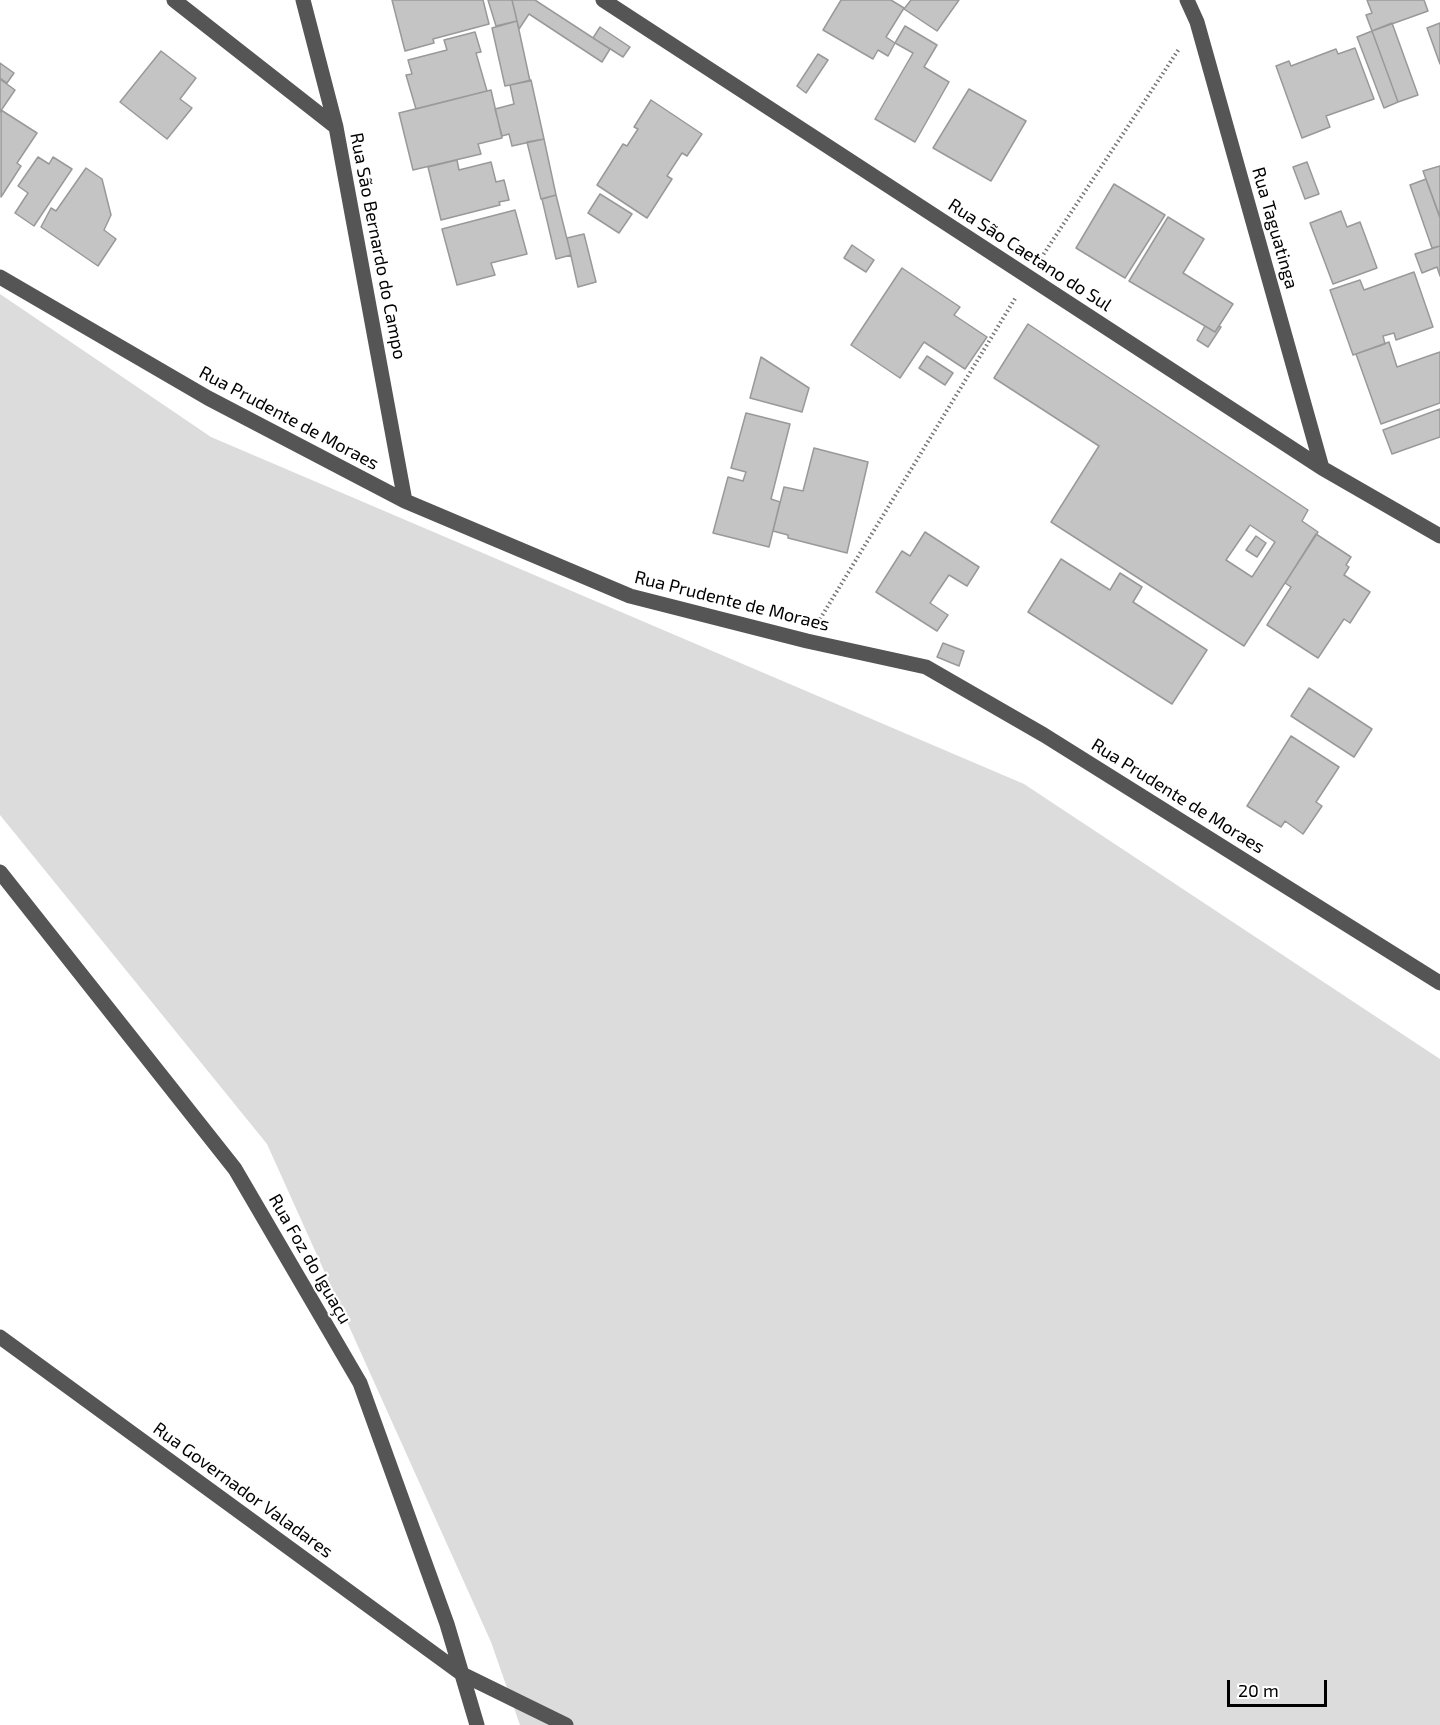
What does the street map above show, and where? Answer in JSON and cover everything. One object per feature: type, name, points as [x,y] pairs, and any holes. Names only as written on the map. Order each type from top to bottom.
[{"type":"street","points":[[174,0],[336,127]]},
{"type":"street","name":"Rua São Caetano do Sul","points":[[603,0],[1322,468],[1440,536]]},
{"type":"street","name":"Rua Taguatinga","points":[[1187,0],[1197,22],[1322,468]]},
{"type":"street","name":"Rua São Bernardo do Campo","points":[[305,2],[336,127],[405,501]]},
{"type":"street","name":"Rua Prudente de Moraes","points":[[0,277],[208,398],[405,501],[630,596],[807,641],[926,667],[1044,735],[1440,983]]},
{"type":"street","name":"Rua Foz do Iguaçu","points":[[0,872],[235,1168],[360,1383],[447,1624],[477,1725]]},
{"type":"street","name":"Rua Governador Valadares","points":[[0,1337],[462,1674],[566,1725]]},
{"type":"path","points":[[807,641],[1029,277],[1197,22]]},
{"type":"shaded area","points":[[0,294],[211,437],[1024,784],[1440,1059],[1440,1725],[520,1725],[491,1642],[267,1144],[0,815]]},
{"type":"building","points":[[392,0],[483,0],[489,24],[433,39],[434,43],[405,51]]},
{"type":"building","points":[[488,0],[512,0],[517,21],[496,26]]},
{"type":"building","points":[[512,0],[535,0],[610,49],[602,62],[529,14],[519,29]]},
{"type":"building","points":[[841,0],[891,0],[904,8],[886,37],[895,43],[888,56],[878,50],[873,59],[823,30]]},
{"type":"building","points":[[911,0],[959,0],[937,31],[904,9]]},
{"type":"building","points":[[1367,0],[1424,0],[1428,11],[1372,31],[1366,15],[1372,13]]},
{"type":"building","points":[[517,21],[530,81],[505,86],[492,28]]},
{"type":"building","points":[[1392,23],[1418,95],[1398,102],[1372,31]]},
{"type":"building","points":[[1440,23],[1440,64],[1427,28]]},
{"type":"building","points":[[905,26],[937,45],[924,67],[949,82],[915,142],[875,119],[913,53],[895,43]]},
{"type":"building","points":[[600,27],[630,47],[623,57],[593,38]]},
{"type":"building","points":[[1372,31],[1398,102],[1384,108],[1357,37]]},
{"type":"building","points":[[475,32],[481,52],[476,53],[487,91],[416,109],[406,75],[412,74],[408,60],[447,50],[444,40]]},
{"type":"building","points":[[1355,48],[1374,99],[1326,116],[1330,127],[1302,138],[1276,66],[1289,61],[1291,66],[1336,49],[1338,54]]},
{"type":"building","points":[[161,51],[196,78],[180,99],[192,108],[167,139],[120,102]]},
{"type":"building","points":[[818,54],[828,60],[806,93],[797,86]]},
{"type":"building","points":[[0,63],[14,73],[7,83],[0,78]]},
{"type":"building","points":[[0,79],[15,90],[0,112]]},
{"type":"building","points":[[531,80],[544,139],[512,146],[509,134],[502,136],[495,109],[514,104],[510,85]]},
{"type":"building","points":[[969,89],[1026,121],[991,181],[933,148]]},
{"type":"building","points":[[491,90],[502,138],[478,144],[481,154],[413,170],[399,113]]},
{"type":"building","points":[[651,100],[702,134],[687,156],[682,153],[667,176],[672,179],[647,218],[597,185],[623,144],[627,146],[638,129],[634,127]]},
{"type":"building","points":[[1,110],[37,133],[17,163],[21,166],[1,197]]},
{"type":"building","points":[[544,139],[556,195],[541,199],[527,142]]},
{"type":"building","points":[[38,157],[49,164],[53,157],[72,169],[34,226],[15,213],[28,193],[18,186]]},
{"type":"building","points":[[457,160],[459,170],[491,162],[496,182],[504,180],[509,200],[499,202],[500,205],[441,220],[428,167]]},
{"type":"building","points":[[1307,162],[1319,194],[1305,199],[1293,167]]},
{"type":"building","points":[[1440,166],[1440,218],[1423,171]]},
{"type":"building","points":[[86,168],[102,179],[111,215],[104,230],[116,239],[98,266],[41,227],[51,208],[56,211]]},
{"type":"building","points":[[1426,179],[1440,217],[1440,246],[1432,248],[1410,185]]},
{"type":"building","points":[[1114,184],[1165,215],[1125,278],[1076,248]]},
{"type":"building","points":[[600,194],[632,214],[619,233],[588,213]]},
{"type":"building","points":[[556,195],[571,255],[556,259],[542,199]]},
{"type":"building","points":[[515,210],[527,254],[491,263],[495,275],[457,285],[442,229]]},
{"type":"building","points":[[1341,211],[1347,227],[1360,222],[1377,268],[1333,284],[1310,223]]},
{"type":"building","points":[[1168,217],[1204,239],[1183,273],[1233,304],[1215,332],[1129,281]]},
{"type":"building","points":[[584,234],[596,282],[578,287],[567,238]]},
{"type":"building","points":[[852,245],[874,260],[866,272],[844,258]]},
{"type":"building","points":[[1440,246],[1440,276],[1437,267],[1422,273],[1415,254]]},
{"type":"building","points":[[902,268],[960,307],[954,315],[987,337],[965,369],[924,342],[900,378],[851,345]]},
{"type":"building","points":[[1414,272],[1433,327],[1396,340],[1394,333],[1383,336],[1385,344],[1353,355],[1330,290],[1360,280],[1364,290]]},
{"type":"building","points":[[1028,324],[1308,510],[1302,521],[1318,532],[1244,646],[1051,522],[1099,446],[994,378]]},
{"type":"building","points":[[1205,326],[1215,332],[1219,326],[1221,327],[1208,347],[1197,340]]},
{"type":"building","points":[[1389,342],[1397,367],[1440,352],[1440,403],[1381,424],[1356,354]]},
{"type":"building","points":[[927,356],[953,373],[945,385],[919,368]]},
{"type":"building","points":[[761,357],[809,388],[802,412],[750,398]]},
{"type":"building","points":[[1440,409],[1440,437],[1392,454],[1383,430]]},
{"type":"building","points":[[746,413],[790,424],[771,499],[780,502],[769,547],[713,533],[728,477],[743,481],[746,472],[731,468]]},
{"type":"building","points":[[814,448],[868,462],[847,553],[788,538],[788,535],[773,531],[784,487],[803,491]]},
{"type":"building","points":[[1250,525],[1275,542],[1252,577],[1226,560]]},
{"type":"building","points":[[925,532],[979,567],[967,586],[949,575],[930,603],[948,615],[937,631],[876,592],[902,551],[910,556]]},
{"type":"building","points":[[1316,534],[1351,557],[1344,575],[1370,592],[1350,623],[1344,619],[1318,658],[1267,625],[1291,587],[1285,583]]},
{"type":"building","points":[[1256,536],[1266,543],[1257,557],[1246,550]]},
{"type":"building","points":[[1061,559],[1110,590],[1120,573],[1142,587],[1133,602],[1207,650],[1172,704],[1028,612]]},
{"type":"building","points":[[943,643],[964,651],[959,666],[937,657]]},
{"type":"building","points":[[1309,688],[1372,729],[1354,757],[1291,716]]},
{"type":"building","points":[[1291,736],[1339,767],[1316,802],[1322,806],[1303,834],[1285,821],[1281,827],[1247,806]]}]
